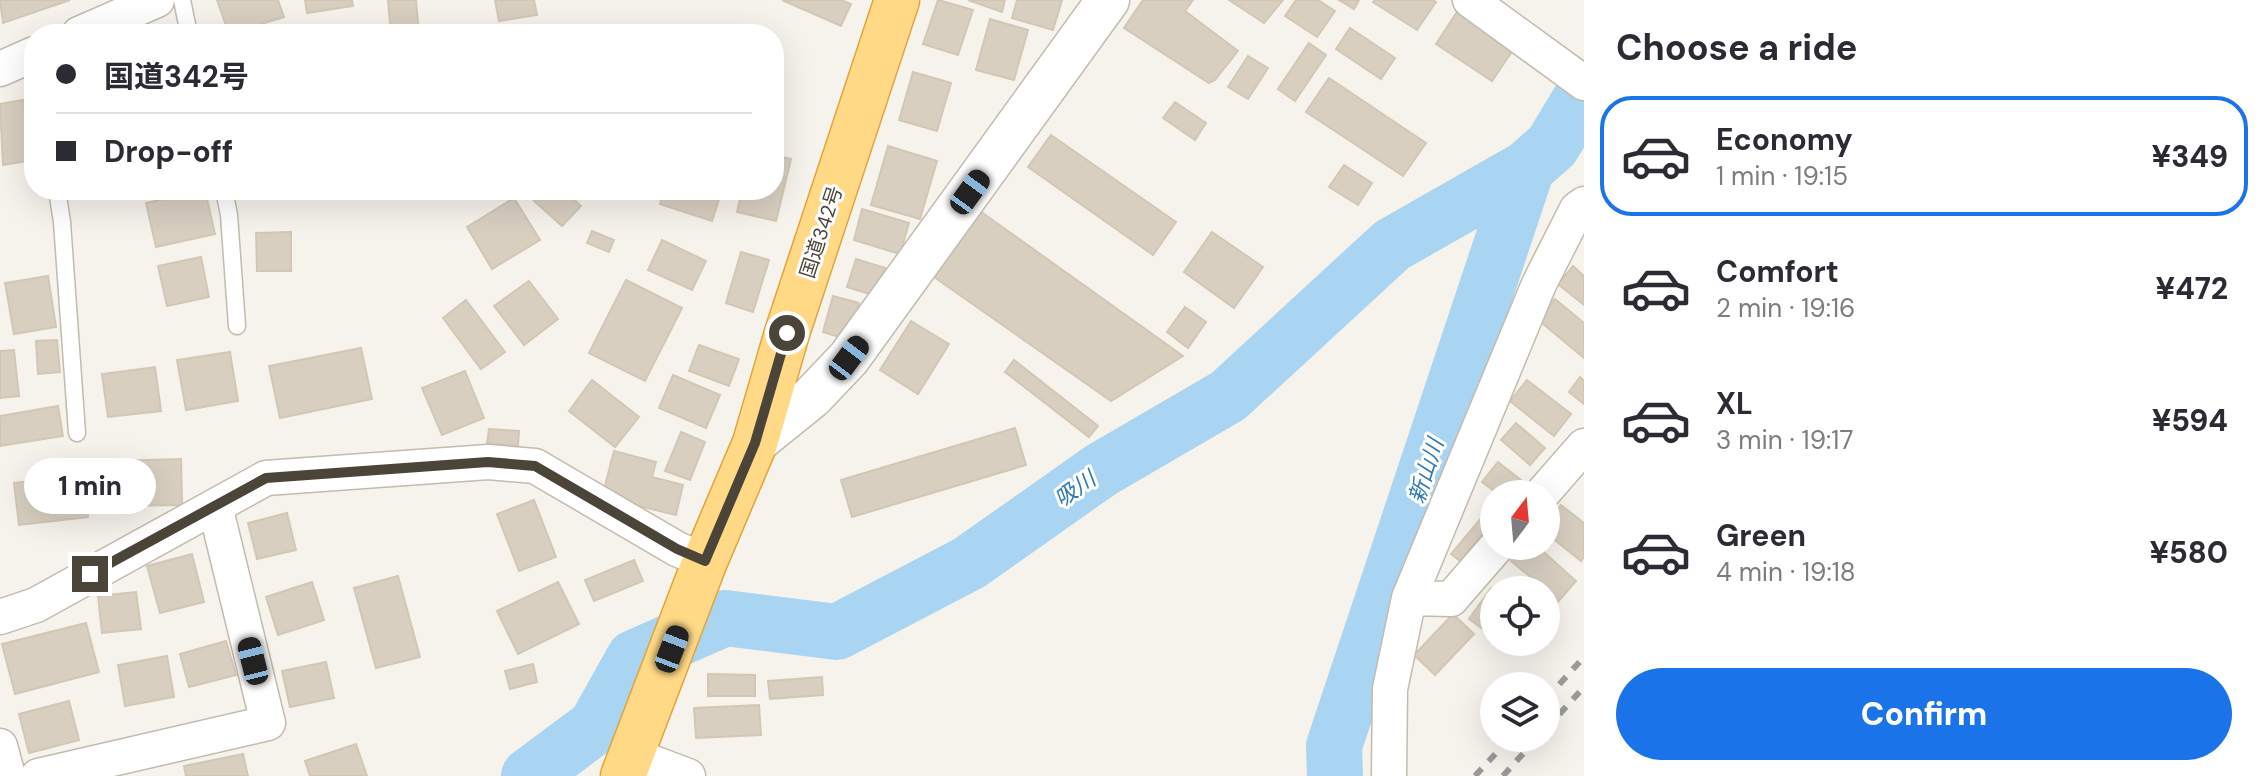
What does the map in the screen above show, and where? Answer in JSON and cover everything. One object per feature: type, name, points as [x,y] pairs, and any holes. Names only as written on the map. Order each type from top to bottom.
[{"type":"highway","name":"国道342号","points":[[628,765],[755,443],[787,333],[897,0]]},
{"type":"street","points":[[102,24],[157,0]]},
{"type":"street","points":[[755,443],[812,397],[849,358],[1108,0]]},
{"type":"street","points":[[1470,0],[1584,83]]},
{"type":"street","points":[[0,69],[24,58]]},
{"type":"street","points":[[1389,776],[1390,689],[1409,598],[1539,284],[1577,209],[1584,204]]},
{"type":"street","points":[[1554,480],[1584,446]]},
{"type":"street","points":[[0,617],[36,605],[266,478],[488,462],[535,466],[677,549],[699,579]]},
{"type":"street","points":[[38,776],[268,723],[215,506]]},
{"type":"street","points":[[1409,598],[1451,599],[1485,560]]},
{"type":"street","points":[[0,746],[8,776]]},
{"type":"street","points":[[628,765],[688,776]]},
{"type":"lane","points":[[182,0],[187,24]]},
{"type":"lane","points":[[59,200],[77,433]]},
{"type":"lane","points":[[226,200],[237,326]]},
{"type":"building","points":[[0,0],[70,0],[3,23]]},
{"type":"building","points":[[217,0],[278,0],[284,17],[261,24],[225,24]]},
{"type":"building","points":[[305,0],[352,0],[353,6],[307,13]]},
{"type":"building","points":[[388,0],[416,0],[418,24],[390,24]]},
{"type":"building","points":[[495,0],[534,0],[537,15],[499,21]]},
{"type":"building","points":[[782,0],[841,0],[851,4],[841,26]]},
{"type":"building","points":[[938,0],[973,10],[958,55],[923,44]]},
{"type":"building","points":[[968,0],[1005,0],[1002,12]]},
{"type":"building","points":[[1017,0],[1062,0],[1053,30],[1012,18]]},
{"type":"building","points":[[1143,0],[1193,0],[1185,11],[1238,51],[1215,80],[1209,83],[1124,28]]},
{"type":"building","points":[[1229,0],[1283,0],[1264,23]]},
{"type":"building","points":[[1296,0],[1318,0],[1335,11],[1317,37],[1285,16]]},
{"type":"building","points":[[1339,0],[1359,0],[1354,9]]},
{"type":"building","points":[[1373,2],[1436,2],[1417,30]]},
{"type":"building","points":[[1459,9],[1515,47],[1492,81],[1436,44]]},
{"type":"building","points":[[990,19],[1028,30],[1014,80],[976,70]]},
{"type":"building","points":[[1350,28],[1395,58],[1381,79],[1336,49]]},
{"type":"building","points":[[1309,43],[1326,55],[1295,101],[1278,89]]},
{"type":"building","points":[[1248,56],[1268,68],[1248,99],[1228,87]]},
{"type":"building","points":[[913,72],[951,83],[937,131],[899,120]]},
{"type":"building","points":[[1329,78],[1426,143],[1403,176],[1306,112]]},
{"type":"building","points":[[23,100],[24,162],[3,165],[0,104]]},
{"type":"building","points":[[1175,102],[1206,123],[1195,140],[1163,118]]},
{"type":"building","points":[[1051,135],[1176,222],[1153,255],[1028,167]]},
{"type":"building","points":[[888,146],[937,161],[920,219],[871,205]]},
{"type":"building","points":[[784,157],[791,159],[784,188]]},
{"type":"building","points":[[1344,165],[1372,183],[1358,205],[1329,187]]},
{"type":"building","points":[[207,200],[215,234],[156,247],[146,203]]},
{"type":"building","points":[[515,200],[540,240],[492,269],[467,227]]},
{"type":"building","points":[[575,200],[581,206],[562,226],[534,201]]},
{"type":"building","points":[[661,200],[719,200],[712,221],[660,204]]},
{"type":"building","points":[[740,200],[781,200],[776,221],[737,212]]},
{"type":"building","points":[[862,209],[909,223],[900,254],[854,240]]},
{"type":"building","points":[[980,211],[1183,356],[1111,401],[934,277]]},
{"type":"building","points":[[592,231],[614,240],[609,252],[587,243]]},
{"type":"building","points":[[291,232],[291,271],[257,271],[256,233]]},
{"type":"building","points":[[1212,232],[1263,267],[1234,308],[1184,272]]},
{"type":"building","points":[[662,240],[706,261],[692,290],[648,270]]},
{"type":"building","points":[[741,252],[769,260],[753,312],[726,303]]},
{"type":"building","points":[[201,257],[209,297],[167,306],[158,266]]},
{"type":"building","points":[[856,259],[885,268],[876,296],[847,287]]},
{"type":"building","points":[[1573,266],[1584,276],[1584,305],[1558,284]]},
{"type":"building","points":[[48,276],[56,327],[14,334],[5,283]]},
{"type":"building","points":[[626,280],[682,308],[645,381],[589,353]]},
{"type":"building","points":[[529,281],[558,319],[524,345],[494,306]]},
{"type":"building","points":[[833,296],[859,303],[849,340],[823,332]]},
{"type":"building","points":[[1555,299],[1584,323],[1584,358],[1537,319]]},
{"type":"building","points":[[466,300],[505,352],[481,369],[443,318]]},
{"type":"building","points":[[1185,307],[1206,322],[1188,348],[1167,332]]},
{"type":"building","points":[[911,321],[949,344],[918,394],[880,370]]},
{"type":"building","points":[[57,340],[60,372],[38,374],[36,341]]},
{"type":"building","points":[[699,345],[739,359],[729,386],[689,371]]},
{"type":"building","points":[[361,348],[372,399],[280,418],[269,366]]},
{"type":"building","points":[[14,350],[19,396],[0,398],[0,351]]},
{"type":"building","points":[[230,352],[238,401],[186,410],[177,360]]},
{"type":"building","points":[[1014,360],[1098,426],[1089,437],[1005,372]]},
{"type":"building","points":[[155,367],[161,411],[108,417],[102,374]]},
{"type":"building","points":[[465,371],[484,418],[442,435],[422,388]]},
{"type":"building","points":[[673,375],[720,395],[706,428],[659,408]]},
{"type":"building","points":[[1580,377],[1584,381],[1584,404],[1569,392]]},
{"type":"building","points":[[592,380],[639,417],[615,447],[569,411]]},
{"type":"building","points":[[1527,380],[1571,414],[1554,436],[1510,401]]},
{"type":"building","points":[[58,406],[63,436],[0,446],[0,416]]},
{"type":"building","points":[[1516,423],[1545,448],[1530,465],[1501,440]]},
{"type":"building","points":[[1015,428],[1026,465],[852,517],[841,480]]},
{"type":"building","points":[[489,429],[519,431],[518,446],[487,443]]},
{"type":"building","points":[[681,432],[705,442],[690,480],[665,471]]},
{"type":"building","points":[[614,451],[656,462],[652,477],[683,485],[676,515],[602,497]]},
{"type":"building","points":[[181,459],[182,505],[113,506],[111,461]]},
{"type":"building","points":[[1498,462],[1521,480],[1484,480]]},
{"type":"building","points":[[83,476],[88,517],[19,525],[14,483]]},
{"type":"building","points":[[534,500],[556,557],[519,571],[497,514]]},
{"type":"building","points":[[1560,506],[1584,523],[1584,557],[1581,561],[1560,544]]},
{"type":"building","points":[[287,513],[296,550],[257,559],[248,523]]},
{"type":"building","points":[[1480,519],[1480,537],[1460,561],[1451,554]]},
{"type":"building","points":[[192,554],[204,602],[160,613],[147,566]]},
{"type":"building","points":[[634,560],[643,581],[594,601],[585,580]]},
{"type":"building","points":[[1553,560],[1576,581],[1560,600],[1560,576],[1529,576],[1511,561]]},
{"type":"building","points":[[398,576],[420,657],[376,668],[354,588]]},
{"type":"building","points":[[312,582],[324,620],[278,635],[266,597]]},
{"type":"building","points":[[558,582],[579,624],[518,654],[497,611]]},
{"type":"building","points":[[136,592],[141,629],[102,633],[98,596]]},
{"type":"building","points":[[1480,604],[1480,627],[1469,619]]},
{"type":"building","points":[[1453,614],[1474,634],[1435,675],[1414,655]]},
{"type":"building","points":[[86,623],[99,672],[15,694],[2,644]]},
{"type":"building","points":[[226,641],[236,675],[189,687],[180,654]]},
{"type":"building","points":[[167,656],[174,697],[125,706],[118,665]]},
{"type":"building","points":[[326,662],[334,698],[290,707],[282,671]]},
{"type":"building","points":[[533,664],[537,682],[510,689],[505,671]]},
{"type":"building","points":[[708,674],[755,675],[755,696],[708,696]]},
{"type":"building","points":[[822,677],[823,695],[770,699],[768,681]]},
{"type":"building","points":[[69,701],[79,740],[29,753],[19,714]]},
{"type":"building","points":[[759,705],[761,735],[696,738],[694,708]]},
{"type":"building","points":[[356,744],[367,776],[310,776],[305,761]]},
{"type":"building","points":[[243,754],[248,776],[186,776],[184,766]]},
{"type":"waterway","name":"吸川","points":[[529,776],[596,726],[634,658],[725,618],[837,632],[969,563],[1101,470],[1228,396],[1392,245],[1527,168],[1552,146],[1584,93]]},
{"type":"waterway","name":"新山川","points":[[1335,776],[1334,746],[1527,168]]},
{"type":"railway","points":[[1560,684],[1584,657]]},
{"type":"railway","points":[[1560,714],[1584,687]]},
{"type":"railway","points":[[1475,776],[1497,752]]},
{"type":"railway","points":[[1503,776],[1524,752]]},
{"type":"route","points":[[90,574],[266,478],[488,462],[535,466],[677,549],[705,561],[755,443],[787,333]]}]
